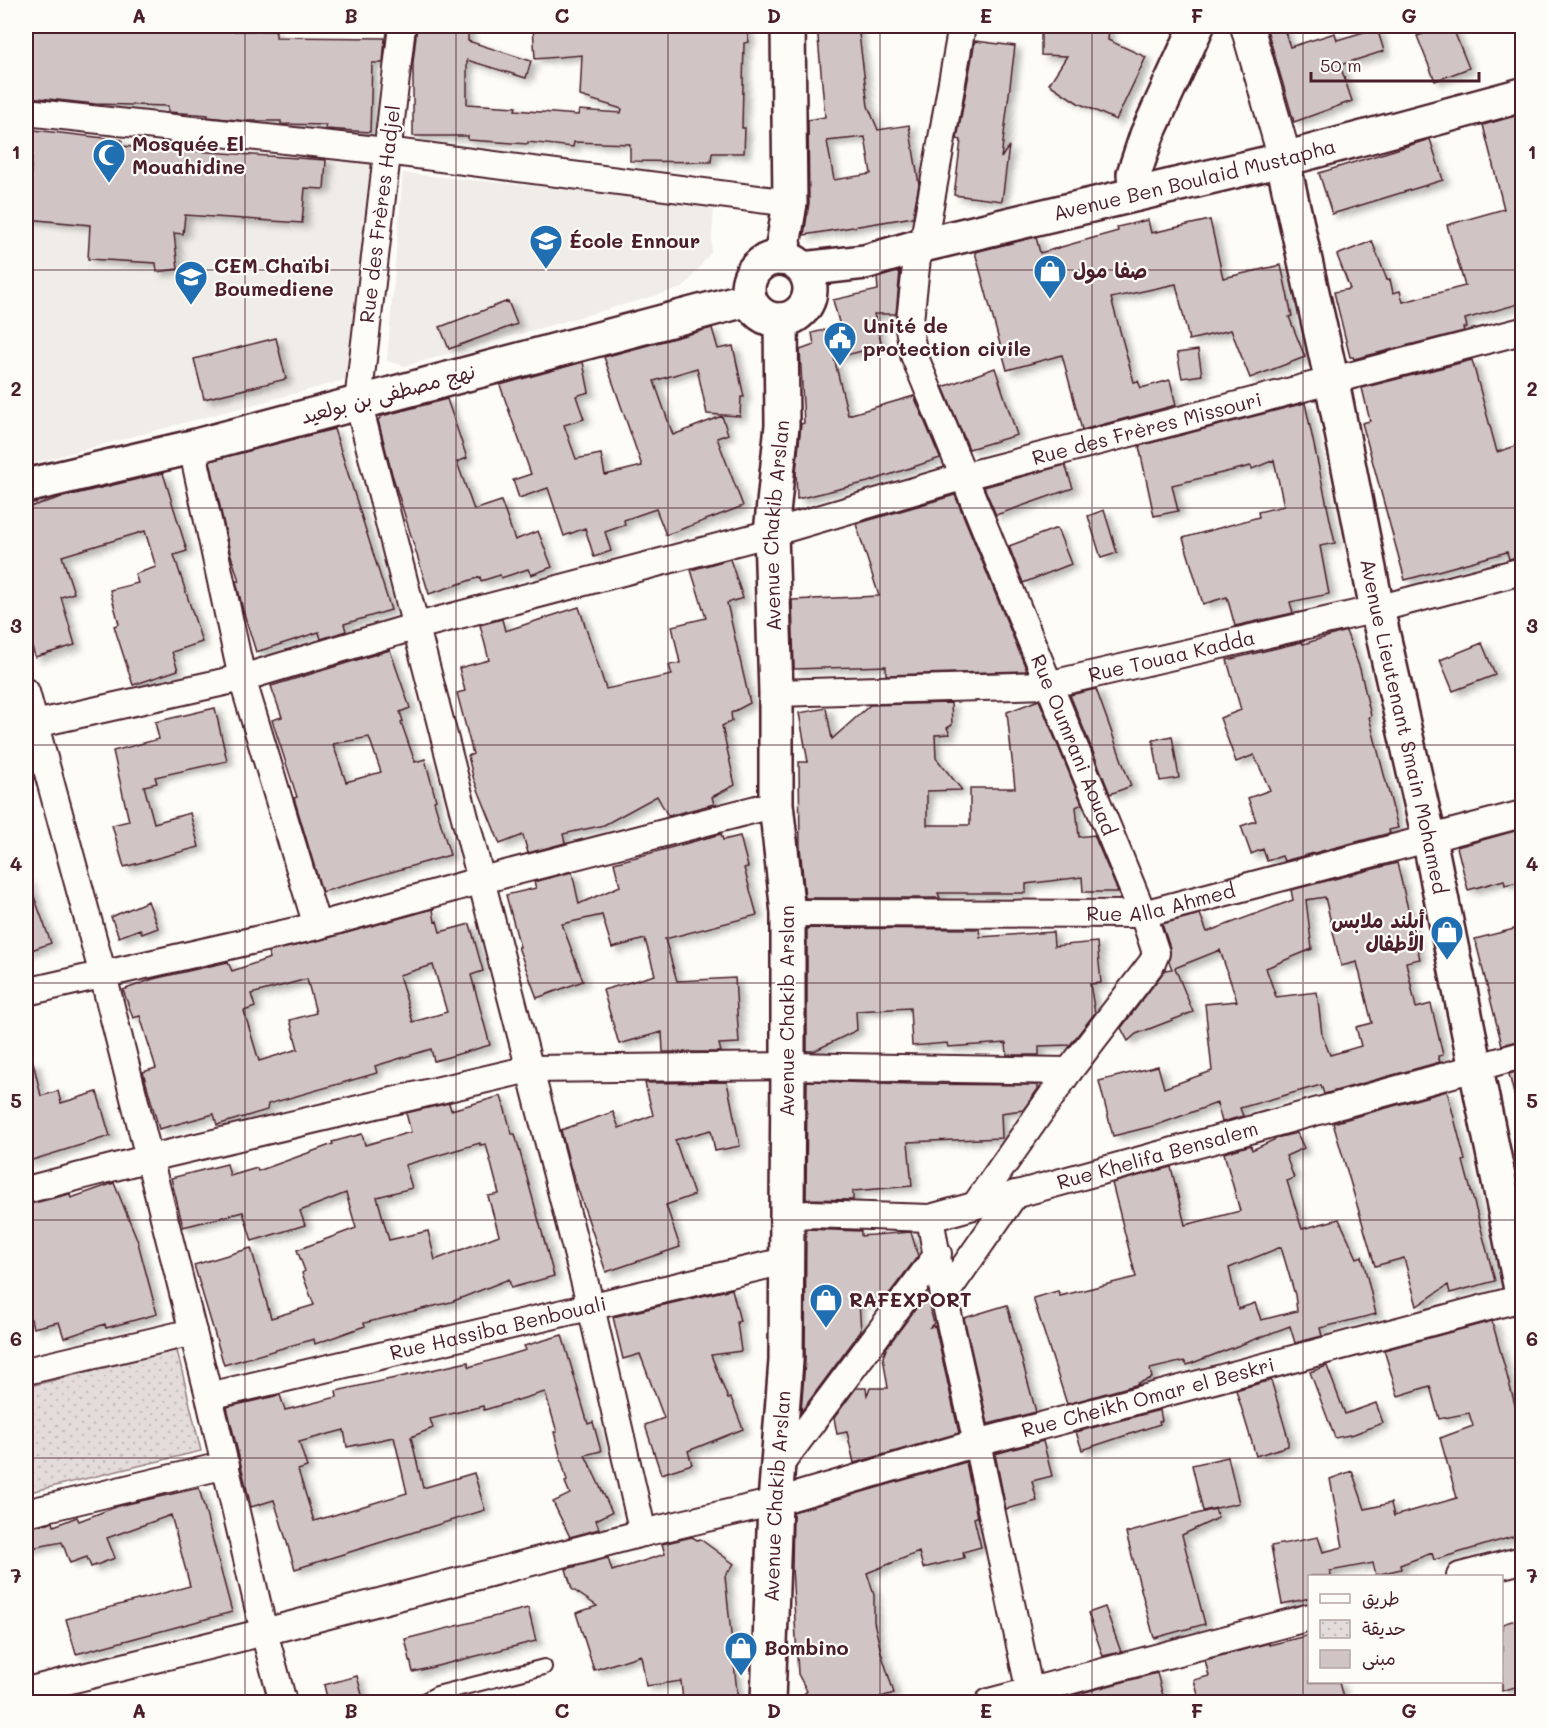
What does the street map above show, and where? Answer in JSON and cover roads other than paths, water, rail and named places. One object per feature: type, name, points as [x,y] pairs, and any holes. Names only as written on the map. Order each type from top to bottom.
[{"type":"main road","points":[[788,26],[790,203],[798,275],[800,312],[791,318],[781,320],[768,318],[759,313],[749,299],[748,289],[753,272],[760,264],[770,260],[798,275]]},
{"type":"main road","points":[[1136,194],[1134,174],[1147,135],[1197,26]]},
{"type":"main road","name":"Avenue Ben Boulaid Mustapha","points":[[798,275],[865,261],[923,244],[1286,159],[1522,95]]},
{"type":"main road","name":"Avenue Lieutenant Smain Mohamed","points":[[1286,159],[1285,171],[1332,381],[1377,609],[1429,838],[1522,1296]]},
{"type":"main road","name":"نهج مصطفى بن بولعيد","points":[[26,486],[192,447],[749,299]]},
{"type":"main road","name":"Avenue Chakib Arslan","points":[[768,1702],[775,1502],[786,1361],[788,913],[776,804],[776,693],[771,533],[782,424],[781,320]]},
{"type":"street","name":"Rue des Frères Hadjel","points":[[358,402],[402,26]]},
{"type":"street","name":"Rue Oumrani Aouad","points":[[963,26],[923,244],[917,258],[909,329],[914,355],[965,476],[1047,685],[1143,914],[1156,953],[1152,963],[1069,1071],[976,1204]]},
{"type":"street","points":[[1247,26],[1286,159]]},
{"type":"street","points":[[26,112],[386,151],[790,203]]},
{"type":"street","name":"Rue des Frères Missouri","points":[[30,725],[242,678],[417,627],[771,533],[965,476],[1522,331]]},
{"type":"street","points":[[358,402],[591,1307],[643,1533]]},
{"type":"street","points":[[192,447],[242,678],[318,926]]},
{"type":"street","name":"Rue Touaa Kadda","points":[[776,693],[1047,685],[1377,609],[1522,571]]},
{"type":"street","points":[[26,692],[30,725],[104,975],[283,1702]]},
{"type":"street","points":[[26,992],[318,926],[482,880],[776,804]]},
{"type":"street","name":"Rue Alla Ahmed","points":[[788,913],[1143,914],[1522,814]]},
{"type":"street","name":"Rue Khelifa Bensalem","points":[[786,1216],[810,1214],[930,1218],[1475,1066],[1522,1055]]},
{"type":"street","points":[[26,1190],[150,1158],[529,1069],[788,1066],[1069,1071]]},
{"type":"street","points":[[944,1296],[1015,1194]]},
{"type":"street","points":[[930,1218],[944,1296],[1030,1697]]},
{"type":"street","points":[[777,1470],[938,1254]]},
{"type":"street","name":"Rue Hassiba Benbouali","points":[[209,1396],[785,1261]]},
{"type":"street","name":"Rue Cheikh Omar el Beskri","points":[[26,1691],[264,1632],[643,1533],[775,1502],[977,1443],[1522,1296]]},
{"type":"street","points":[[26,1371],[193,1332]]},
{"type":"street","points":[[26,1513],[226,1465]]},
{"type":"street","points":[[1464,1575],[1522,1560]]},
{"type":"street","points":[[988,1702],[1030,1697],[1308,1618]]},
{"type":"lane","points":[[422,1702],[437,1694],[544,1667]]},
{"type":"place","name":"Mosquée El Mouahidine","points":[[109,184]]},
{"type":"place","name":"École Ennour","points":[[546,270]]},
{"type":"place","name":"صفا مول","points":[[1050,300]]},
{"type":"place","name":"CEM Chaïbi Boumediene","points":[[191,306]]},
{"type":"place","name":"Unité de protection civile","points":[[840,367]]},
{"type":"place","name":"أبلند ملابس اﻷطفال","points":[[1447,961]]},
{"type":"place","name":"RAFEXPORT","points":[[826,1329]]},
{"type":"place","name":"Bombino","points":[[741,1677]]}]
